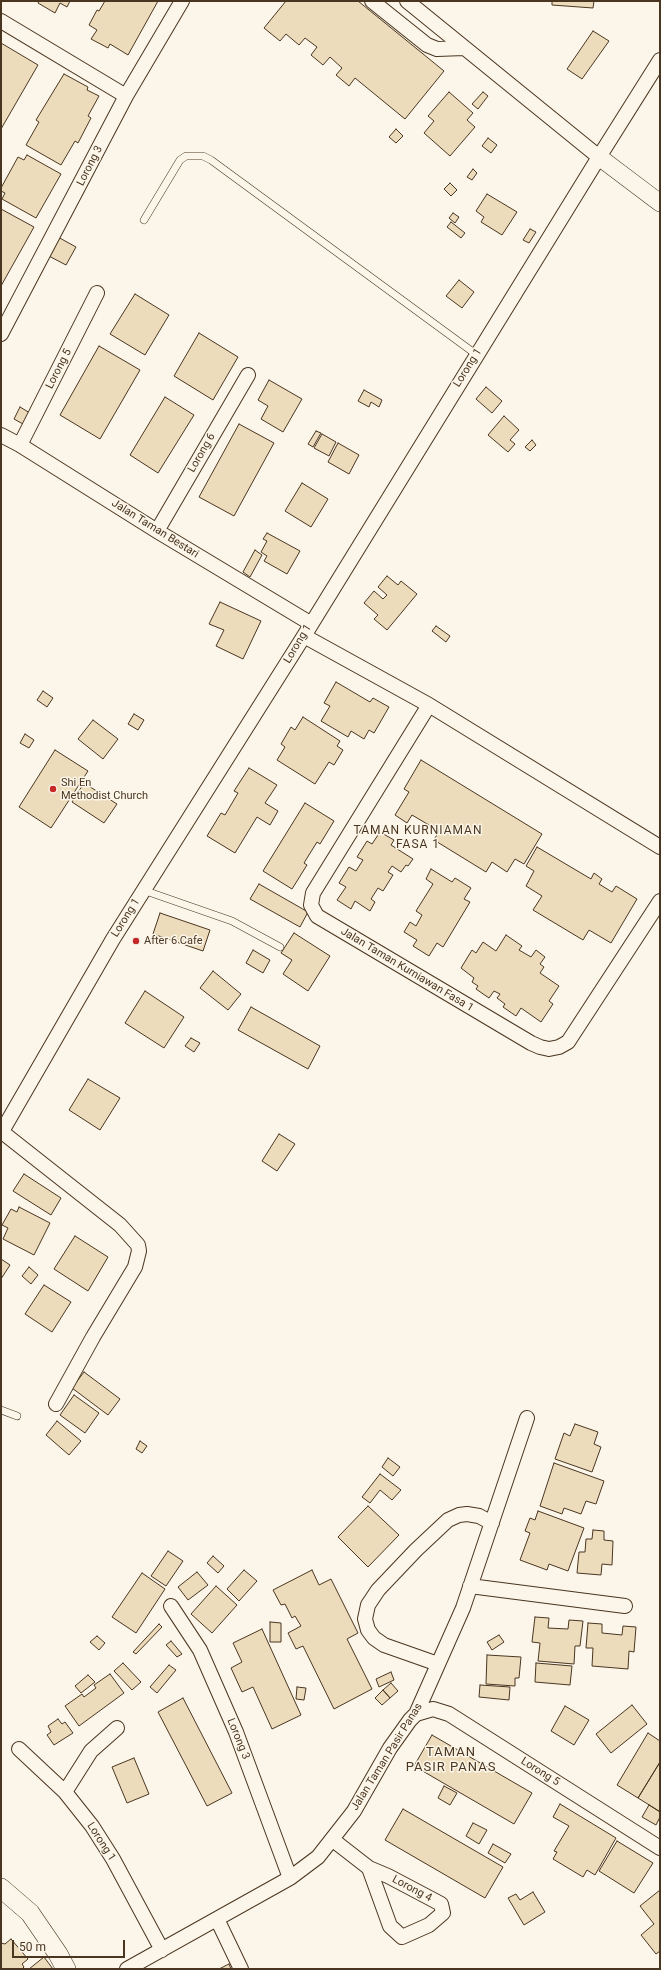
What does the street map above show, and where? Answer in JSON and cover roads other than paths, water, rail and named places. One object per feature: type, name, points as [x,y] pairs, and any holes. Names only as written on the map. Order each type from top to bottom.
[{"type":"main road","points":[[1,1888],[30,1913],[58,1954],[66,1969]]},
{"type":"street","name":"Lorong 3","points":[[1,334],[126,96],[182,1]]},
{"type":"street","points":[[372,1],[427,45],[437,49],[464,48]]},
{"type":"street","points":[[407,1],[599,157],[660,203]]},
{"type":"street","points":[[1,21],[126,96]]},
{"type":"street","name":"Lorong 1","points":[[2,1132],[113,939],[143,890],[304,636],[310,623],[660,60]]},
{"type":"street","name":"Lorong 5","points":[[20,445],[97,293]]},
{"type":"street","name":"Lorong 6","points":[[157,531],[248,375]]},
{"type":"street","name":"Jalan Taman Bestari","points":[[1,435],[20,445],[157,531],[310,623]]},
{"type":"street","points":[[304,636],[429,705],[660,847]]},
{"type":"street","name":"Jalan Taman Kurniawan Fasa 1","points":[[429,705],[313,893],[311,905],[316,916],[531,1043],[550,1049],[559,1047],[568,1042],[660,901]]},
{"type":"street","points":[[2,1132],[120,1225],[138,1245],[139,1251],[135,1267],[93,1337],[56,1404]]},
{"type":"street","name":"Jalan Taman Pasir Panas","points":[[127,1969],[290,1878],[318,1857],[333,1840],[354,1811],[390,1748],[416,1714],[463,1608],[527,1418]]},
{"type":"street","points":[[438,1664],[384,1645],[374,1638],[368,1630],[365,1619],[368,1606],[378,1590],[433,1532],[448,1520],[459,1515],[467,1514],[479,1516],[492,1523]]},
{"type":"street","points":[[470,1586],[625,1606]]},
{"type":"street","name":"Lorong 3","points":[[171,1606],[200,1650],[236,1732],[290,1878]]},
{"type":"street","name":"Lorong 5","points":[[416,1714],[432,1709],[449,1714],[660,1848]]},
{"type":"street","points":[[65,1792],[91,1751],[117,1728]]},
{"type":"street","name":"Lorong 1","points":[[19,1750],[65,1792],[92,1826],[113,1859],[162,1950]]},
{"type":"street","name":"Lorong 4","points":[[333,1840],[369,1868],[388,1876],[441,1904],[443,1913],[429,1925],[402,1937],[390,1926],[369,1868]]},
{"type":"street","points":[[217,1919],[241,1969]]},
{"type":"lane","points":[[144,220],[180,160],[186,156],[203,156],[218,165],[477,355]]},
{"type":"lane","points":[[143,890],[232,921],[280,947]]},
{"type":"lane","points":[[1,1410],[17,1416]]},
{"type":"place","name":"Shi En Methodist Church","points":[[53,789]]},
{"type":"place","name":"After 6 Cafe","points":[[136,941]]},
{"type":"district","name":"TAMAN KURNIAMAN FASA 1","points":[[418,838]]},
{"type":"district","name":"TAMAN PASIR PANAS","points":[[451,1760]]}]
